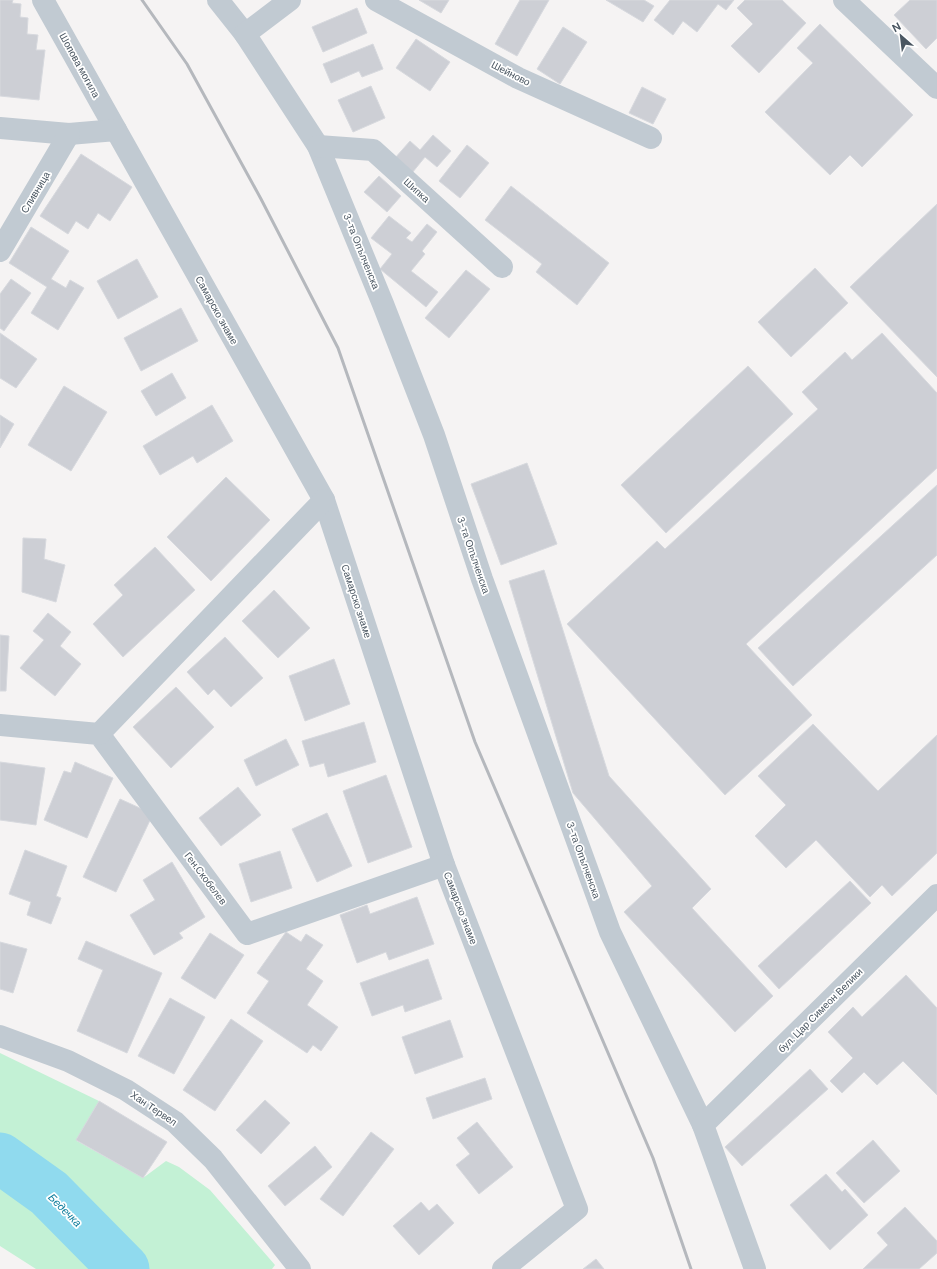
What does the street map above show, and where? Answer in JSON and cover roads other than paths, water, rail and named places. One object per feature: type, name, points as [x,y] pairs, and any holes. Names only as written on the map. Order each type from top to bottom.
[{"type":"street","name":"Шопова могила","points":[[43,0],[116,130]]},
{"type":"street","name":"3-та Опълченска","points":[[218,0],[245,34],[318,146],[383,304],[434,435],[482,579],[610,932],[703,1125],[755,1269]]},
{"type":"street","points":[[245,34],[290,0]]},
{"type":"street","name":"Шейново","points":[[376,0],[518,78],[651,138]]},
{"type":"street","points":[[844,0],[937,88]]},
{"type":"street","points":[[0,128],[69,134],[116,130]]},
{"type":"street","name":"Самарско знаме","points":[[116,130],[324,500],[444,864],[577,1209],[503,1269]]},
{"type":"street","name":"Сливница","points":[[0,251],[69,134]]},
{"type":"street","name":"Шипка","points":[[318,146],[373,150],[502,267]]},
{"type":"street","points":[[0,725],[99,734],[324,500]]},
{"type":"street","name":"Ген.Скобелев","points":[[99,734],[247,934],[444,864]]},
{"type":"street","name":"бул. Цар Симеон Велики","points":[[703,1125],[937,895]]},
{"type":"street","name":"Хан Тервел","points":[[0,1036],[68,1061],[126,1090],[175,1122],[213,1159],[300,1269]]},
{"type":"waterway","name":"Бедечка","points":[[0,1158],[49,1193],[124,1269]]},
{"type":"railway","points":[[142,0],[187,64],[261,199],[338,348],[475,742],[653,1158],[691,1269]]}]
